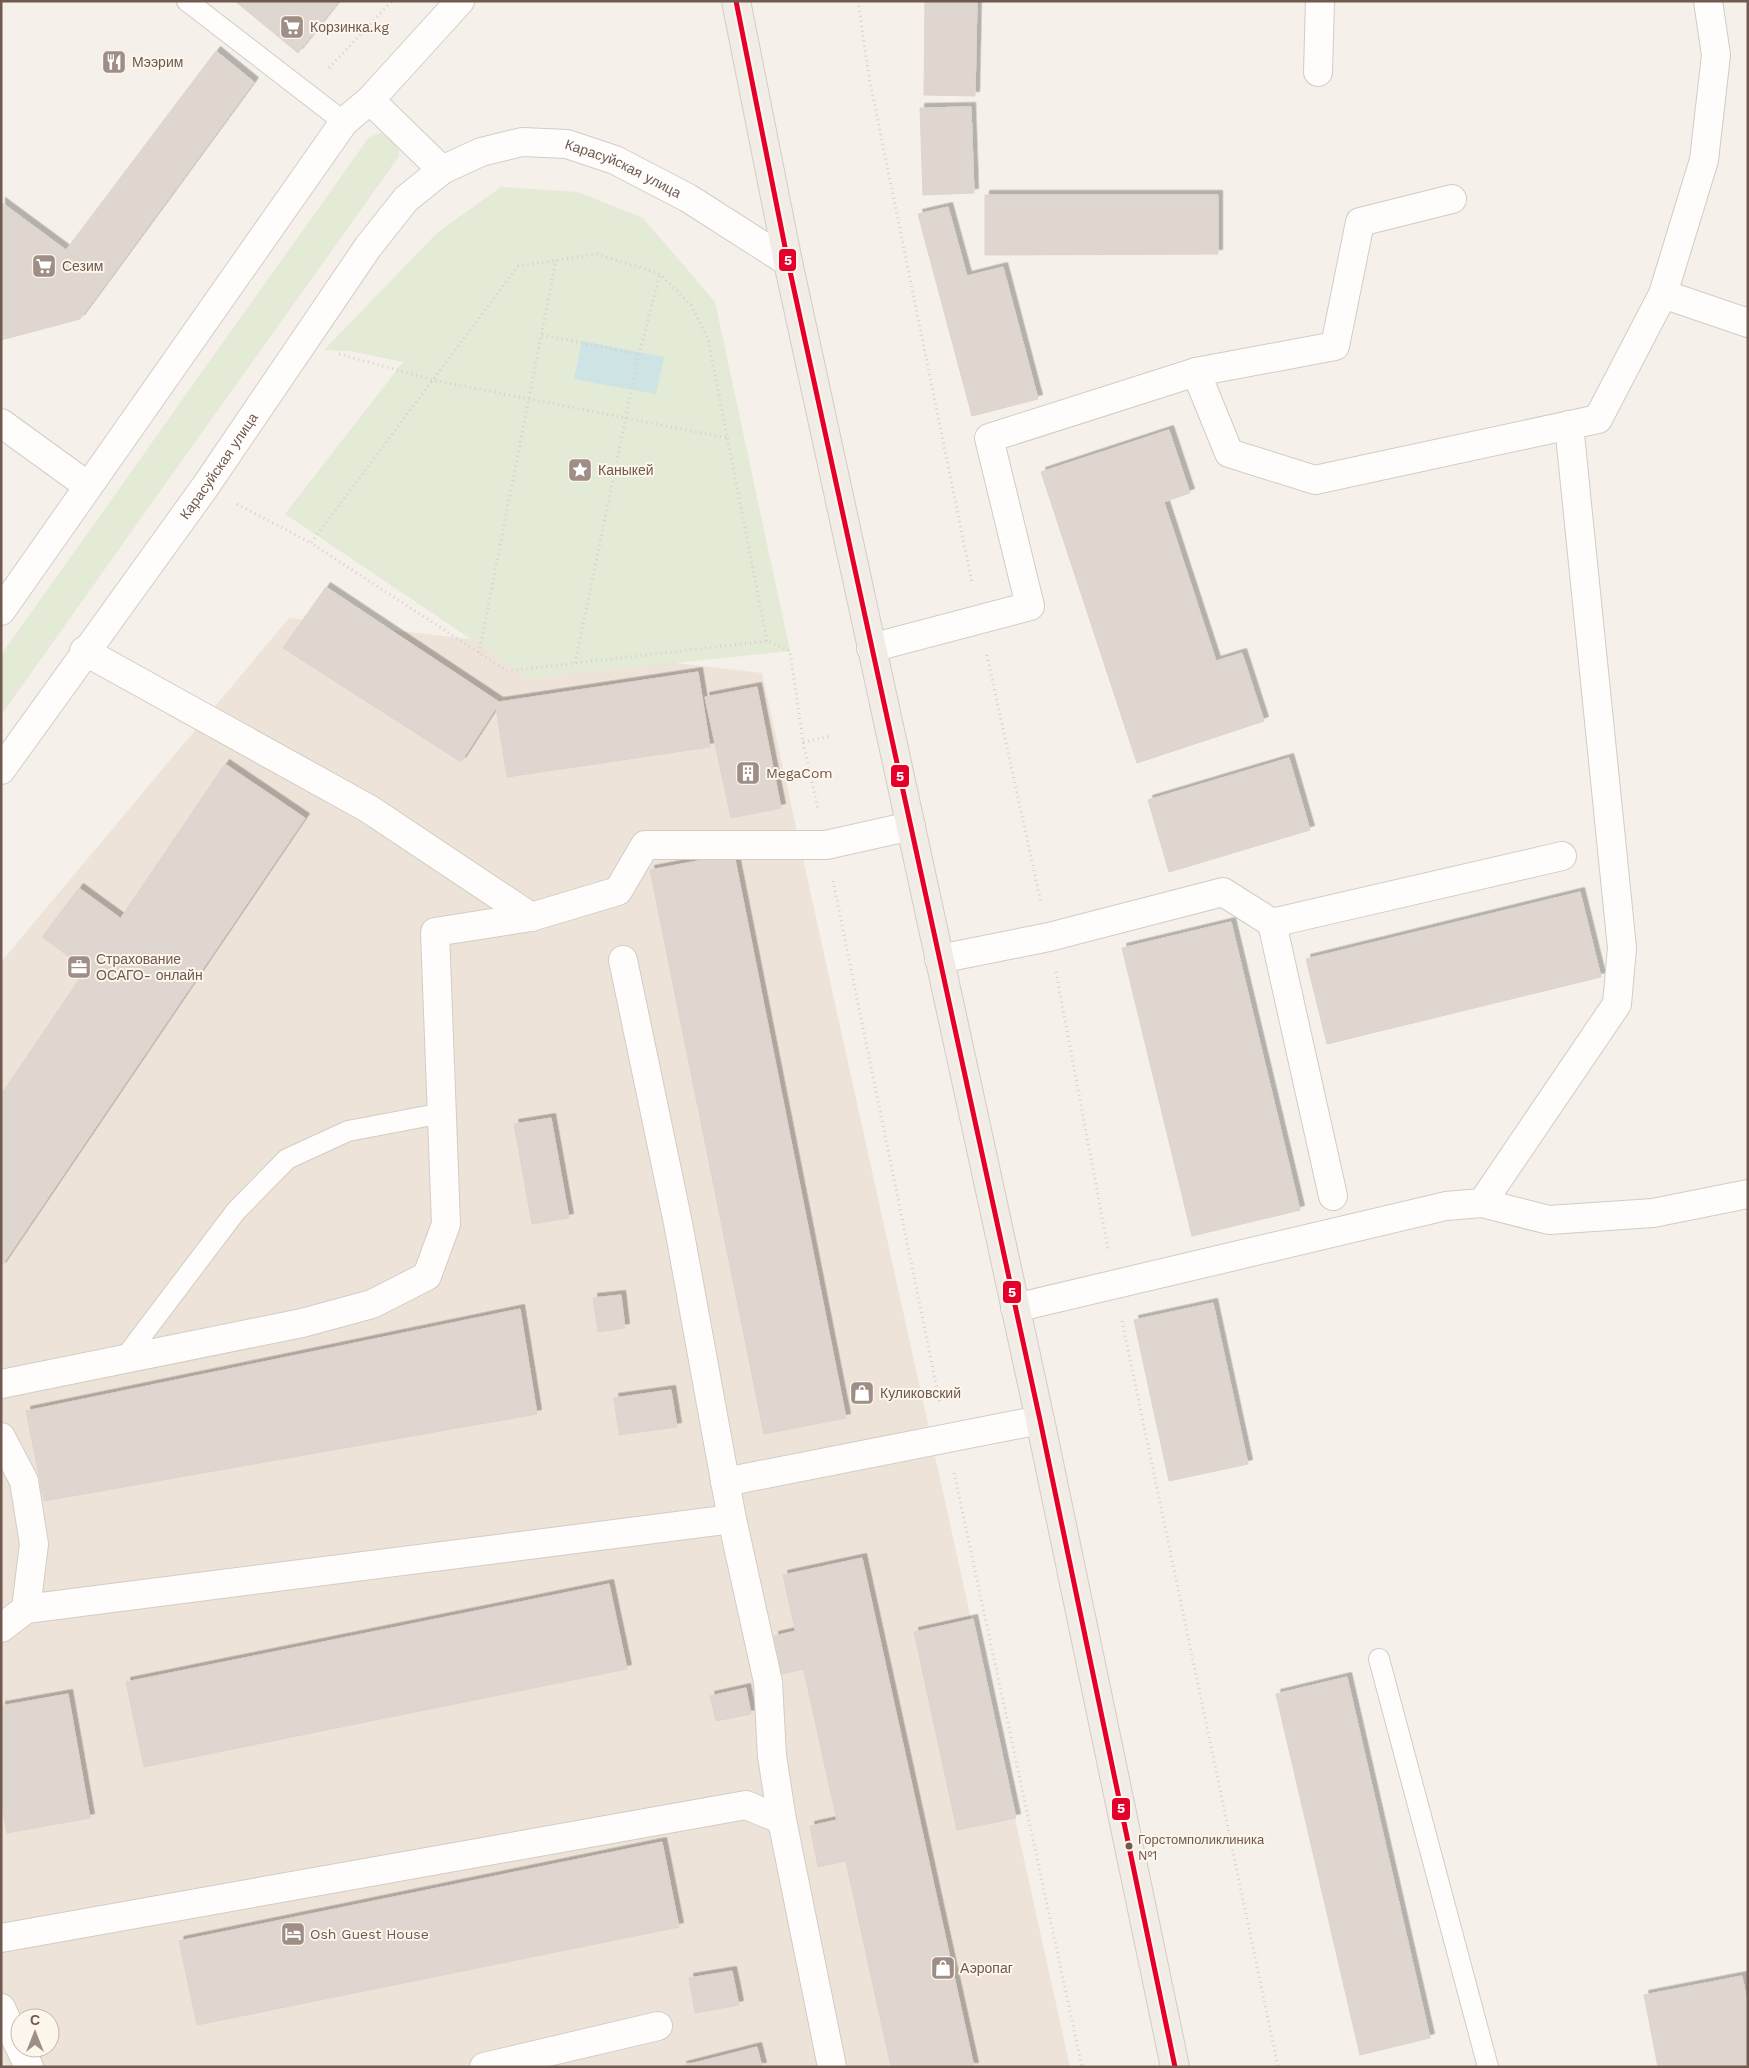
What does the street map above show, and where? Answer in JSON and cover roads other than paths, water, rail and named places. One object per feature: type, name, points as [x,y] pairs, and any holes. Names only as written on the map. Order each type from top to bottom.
[{"type":"main road","points":[[736,1],[788,262],[1040,1420],[1176,2067]]},
{"type":"street","points":[[1,611],[344,122],[370,100],[460,1]]},
{"type":"street","points":[[1318,72],[1320,1]]},
{"type":"street","points":[[1196,372],[1228,453],[1315,480],[1598,418],[1664,294],[1704,160],[1716,55],[1708,1]]},
{"type":"street","points":[[370,100],[442,170]]},
{"type":"street","name":"Карасуйская улица","points":[[1,770],[84,651],[205,487],[368,247],[406,199],[442,170],[481,152],[522,142],[567,144],[615,160],[680,194],[788,262]]},
{"type":"street","points":[[872,648],[1030,606],[989,438],[1196,372],[1335,346],[1360,222],[1452,199]]},
{"type":"street","points":[[1664,294],[1748,323]]},
{"type":"street","points":[[1,423],[88,486]]},
{"type":"street","points":[[1482,1204],[1617,1004],[1622,948],[1569,425]]},
{"type":"street","points":[[84,651],[368,809],[531,917]]},
{"type":"street","points":[[1,1384],[302,1323],[372,1304],[427,1276],[446,1224],[435,932],[531,917],[618,891],[644,844],[826,845],[911,826]]},
{"type":"street","points":[[1272,923],[1562,856]]},
{"type":"street","points":[[939,959],[1049,937],[1223,892],[1272,923],[1333,1196]]},
{"type":"street","points":[[623,960],[678,1224],[724,1482],[768,1682],[772,1756],[782,1820],[832,2067]]},
{"type":"street","points":[[1015,1308],[1115,1286],[1446,1206],[1482,1204],[1549,1220],[1653,1213],[1748,1194]]},
{"type":"street","points":[[724,1482],[1040,1420]]},
{"type":"street","points":[[1,1437],[24,1481],[34,1544],[26,1610]]},
{"type":"street","points":[[1,1628],[26,1610],[732,1519]]},
{"type":"street","points":[[1,1938],[746,1805],[782,1820]]},
{"type":"street","points":[[1,2008],[29,2067]]},
{"type":"street","points":[[484,2067],[658,2026]]},
{"type":"lane","points":[[187,1],[344,122]]},
{"type":"lane","points":[[124,1359],[236,1211],[287,1158],[348,1131],[443,1113]]},
{"type":"lane","points":[[1379,1659],[1488,2067]]},
{"type":"place","name":"Корзинка.kg","points":[[292,27]]},
{"type":"place","name":"Мээрим","points":[[114,62]]},
{"type":"place","name":"Сезим","points":[[44,266]]},
{"type":"place","name":"Каныкей","points":[[580,470]]},
{"type":"place","name":"MegaCom","points":[[748,773]]},
{"type":"place","name":"Страхование ОСАГО- онлайн","points":[[79,967]]},
{"type":"place","name":"Куликовский","points":[[862,1393]]},
{"type":"place","name":"Горстомполиклиника №1","points":[[1129,1846]]},
{"type":"place","name":"Osh Guest House","points":[[293,1934]]},
{"type":"place","name":"Аэропаг","points":[[943,1968]]}]
